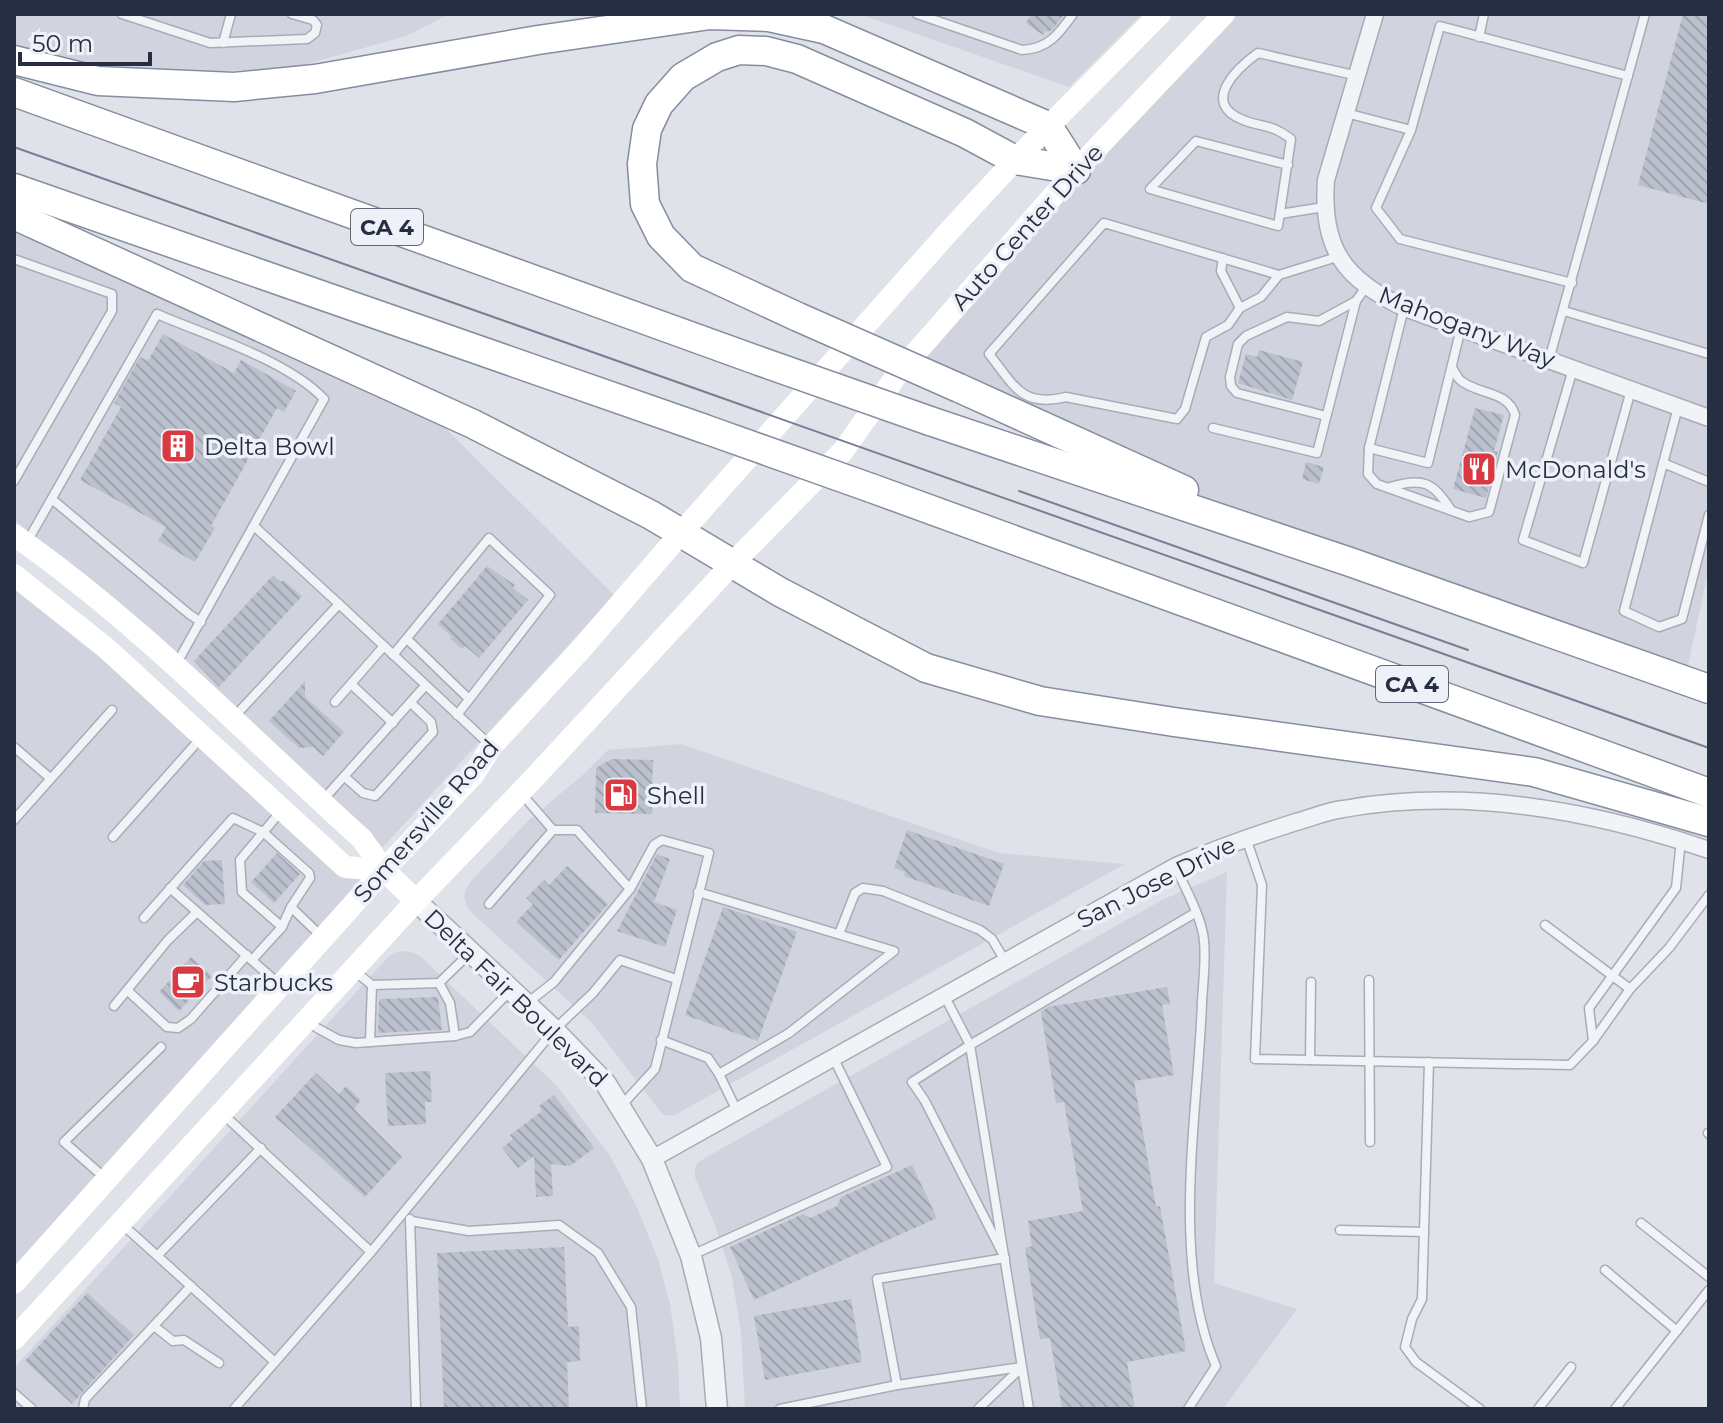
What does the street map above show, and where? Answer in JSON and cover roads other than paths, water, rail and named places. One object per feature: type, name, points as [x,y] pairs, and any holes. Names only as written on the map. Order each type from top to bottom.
[{"type":"highway","points":[[14,60],[98,81],[234,87],[315,79],[538,40],[710,15],[769,17],[824,29],[1048,126],[1076,170]]},
{"type":"highway","points":[[1076,170],[1015,160],[965,133],[797,59],[766,51],[739,50],[717,57],[683,77],[659,104],[647,129],[642,164],[645,204],[661,236],[692,268],[1350,562]]},
{"type":"highway","name":"CA 4","points":[[14,92],[759,361],[1350,562],[1709,689]]},
{"type":"highway","name":"CA 4","points":[[14,188],[871,488],[1709,793]]},
{"type":"highway","points":[[14,215],[473,424],[681,533],[780,592],[926,668],[1040,701],[1534,772],[1709,822]]},
{"type":"main road","points":[[1015,160],[1160,14]]},
{"type":"main road","name":"Auto Center Drive","points":[[843,451],[899,372],[1076,170],[1224,14]]},
{"type":"main road","name":"Somersville Road","points":[[14,1283],[384,870],[474,774],[491,747],[1015,160]]},
{"type":"main road","name":"Somersville Road","points":[[14,1339],[220,1111],[416,901],[733,563],[843,451]]},
{"type":"main road","name":"Delta Fair Boulevard","points":[[20,539],[92,594],[175,667],[362,839],[384,870],[416,901]]},
{"type":"main road","points":[[14,575],[66,614],[345,867],[384,870]]},
{"type":"main road","points":[[136,676],[157,651]]},
{"type":"street","name":"Mahogany Way","points":[[1375,14],[1326,180],[1324,207],[1337,257],[1361,294],[1709,418]]},
{"type":"street","name":"San Jose Drive","points":[[652,1159],[1176,866],[1246,837],[1341,809],[1408,800],[1476,800],[1543,807],[1611,821],[1709,850]]},
{"type":"street","name":"Delta Fair Boulevard","points":[[416,901],[554,1030],[606,1084],[621,1106],[652,1159],[691,1256],[711,1338],[717,1409]]},
{"type":"lane","points":[[122,14],[210,43],[307,39],[315,33],[317,25],[313,20],[292,14]]},
{"type":"lane","points":[[223,43],[231,14]]},
{"type":"lane","points":[[917,14],[1022,50],[1036,49],[1053,40],[1073,14]]},
{"type":"lane","points":[[1442,14],[1411,130],[1376,208],[1400,239],[1572,283]]},
{"type":"lane","points":[[1479,37],[1484,14]]},
{"type":"lane","points":[[1549,360],[1645,14]]},
{"type":"lane","points":[[1440,26],[1628,76]]},
{"type":"lane","points":[[1288,165],[1196,141],[1150,189],[1278,226],[1288,165],[1291,139],[1264,124],[1243,120],[1228,111],[1223,99],[1226,84],[1238,67],[1258,53],[1358,76]]},
{"type":"lane","points":[[1346,113],[1411,130]]},
{"type":"lane","points":[[1280,214],[1324,207]]},
{"type":"lane","points":[[1279,275],[1104,223],[989,354],[1022,395],[1048,402],[1066,397],[1168,420],[1177,419],[1185,409],[1206,337],[1228,325],[1240,308],[1261,297],[1279,275],[1337,257]]},
{"type":"lane","points":[[1223,258],[1221,271],[1240,308]]},
{"type":"lane","points":[[14,259],[112,294],[112,311],[15,478]]},
{"type":"lane","points":[[1213,428],[1317,453],[1361,294]]},
{"type":"lane","points":[[1326,416],[1237,393],[1231,386],[1230,377],[1238,344],[1246,336],[1287,317],[1319,321],[1361,294]]},
{"type":"lane","points":[[1405,308],[1369,448],[1368,474],[1377,484],[1469,517],[1489,512],[1515,415],[1513,405],[1461,380],[1452,368]]},
{"type":"lane","points":[[1564,311],[1709,354]]},
{"type":"lane","points":[[20,539],[53,500],[157,314],[274,364],[309,383],[324,399],[175,667]]},
{"type":"lane","points":[[1369,448],[1428,463],[1461,328]]},
{"type":"lane","points":[[1573,369],[1523,540],[1583,563],[1631,390]]},
{"type":"lane","points":[[1678,407],[1624,611],[1659,627],[1682,619],[1709,515]]},
{"type":"lane","points":[[1663,463],[1709,482]]},
{"type":"lane","points":[[1390,488],[1410,481],[1426,483],[1438,490],[1452,510]]},
{"type":"lane","points":[[53,500],[201,622]]},
{"type":"lane","points":[[255,527],[491,747]]},
{"type":"lane","points":[[393,655],[489,538],[550,595],[457,715]]},
{"type":"lane","points":[[231,719],[339,604]]},
{"type":"lane","points":[[407,639],[469,699]]},
{"type":"lane","points":[[335,702],[384,646]]},
{"type":"lane","points":[[351,684],[393,723]]},
{"type":"lane","points":[[322,802],[425,686]]},
{"type":"lane","points":[[345,777],[359,791],[371,796],[378,793],[433,732],[431,722],[411,703]]},
{"type":"lane","points":[[14,820],[112,710]]},
{"type":"lane","points":[[113,837],[203,737]]},
{"type":"lane","points":[[14,747],[50,778]]},
{"type":"lane","points":[[521,792],[553,830]]},
{"type":"lane","points":[[282,927],[242,892],[240,860],[283,809]]},
{"type":"lane","points":[[128,991],[167,1027],[178,1028],[191,1019],[282,927],[310,875],[263,832],[233,818],[144,918]]},
{"type":"lane","points":[[489,904],[553,830],[577,830],[630,889]]},
{"type":"lane","points":[[1246,837],[1262,885],[1255,1059],[1570,1065],[1593,1041],[1630,989],[1669,948],[1709,895]]},
{"type":"lane","points":[[304,1021],[339,1040],[370,1042],[455,1036],[470,1032],[518,998],[554,982],[630,889],[654,845],[662,840],[709,853],[655,1069],[621,1106]]},
{"type":"lane","points":[[1593,1041],[1589,1008],[1676,888],[1681,840]]},
{"type":"lane","points":[[1176,866],[1204,939],[1190,1190],[1191,1257],[1209,1349],[1216,1366],[1188,1409]]},
{"type":"lane","points":[[170,888],[280,986]]},
{"type":"lane","points":[[839,934],[855,893],[863,888],[883,891],[980,930],[992,939],[1005,961]]},
{"type":"lane","points":[[698,892],[894,951],[789,1033],[719,1074]]},
{"type":"lane","points":[[291,907],[323,938]]},
{"type":"lane","points":[[114,1006],[168,940],[197,912]]},
{"type":"lane","points":[[1005,1258],[925,1101],[912,1082],[1195,913]]},
{"type":"lane","points":[[1545,925],[1630,989]]},
{"type":"lane","points":[[352,970],[372,985],[439,983],[471,952]]},
{"type":"lane","points":[[234,1409],[371,1252],[554,1030],[593,993],[620,960],[676,979]]},
{"type":"lane","points":[[1369,980],[1370,1142]]},
{"type":"lane","points":[[1310,1060],[1311,982]]},
{"type":"lane","points":[[439,983],[450,1003],[455,1036]]},
{"type":"lane","points":[[370,1042],[372,985]]},
{"type":"lane","points":[[944,994],[970,1045],[1029,1409]]},
{"type":"lane","points":[[661,1040],[708,1058],[737,1111]]},
{"type":"lane","points":[[106,1180],[64,1142],[161,1047]]},
{"type":"lane","points":[[691,1256],[887,1167],[833,1057]]},
{"type":"lane","points":[[1429,1062],[1422,1299],[1412,1319],[1405,1347],[1416,1362],[1480,1409]]},
{"type":"lane","points":[[220,1111],[371,1252]]},
{"type":"lane","points":[[158,1255],[261,1148]]},
{"type":"lane","points":[[409,1206],[416,1409]]},
{"type":"lane","points":[[411,1221],[469,1231],[559,1225],[598,1253],[631,1307],[642,1409]]},
{"type":"lane","points":[[120,1222],[275,1362]]},
{"type":"lane","points":[[1641,1223],[1709,1277]]},
{"type":"lane","points":[[1340,1230],[1424,1232]]},
{"type":"lane","points":[[897,1385],[877,1279],[1005,1258]]},
{"type":"lane","points":[[1605,1270],[1677,1331]]},
{"type":"lane","points":[[83,1409],[85,1399],[191,1286]]},
{"type":"lane","points":[[1615,1409],[1709,1290]]},
{"type":"lane","points":[[154,1326],[173,1341],[184,1340],[219,1363]]},
{"type":"lane","points":[[780,1408],[897,1385],[1022,1367]]},
{"type":"lane","points":[[978,1409],[1022,1367]]},
{"type":"lane","points":[[1538,1409],[1571,1367]]},
{"type":"lane","points":[[14,1393],[32,1409]]},
{"type":"tram line","points":[[14,147],[1709,748]]},
{"type":"tram line","points":[[1019,491],[1468,650]]},
{"type":"place","name":"Delta Bowl","points":[[178,446]]},
{"type":"place","name":"McDonald's","points":[[1479,469]]},
{"type":"place","name":"Shell","points":[[621,795]]},
{"type":"place","name":"Starbucks","points":[[188,982]]}]
